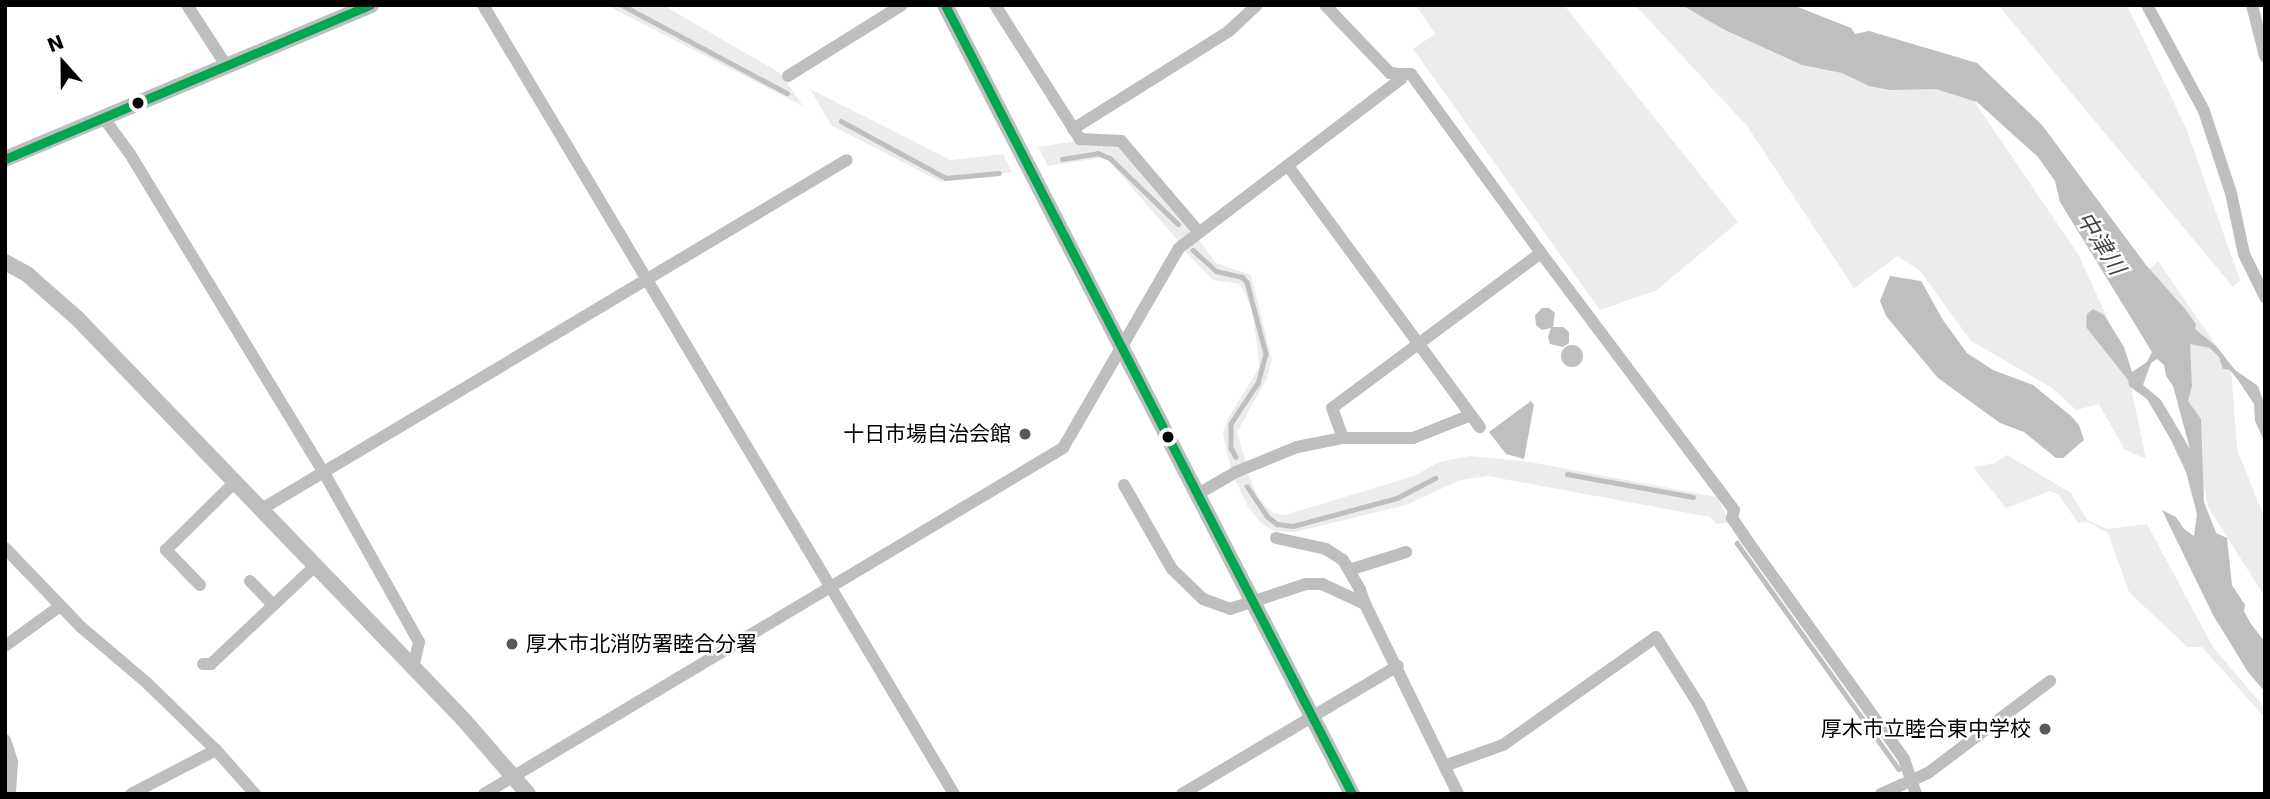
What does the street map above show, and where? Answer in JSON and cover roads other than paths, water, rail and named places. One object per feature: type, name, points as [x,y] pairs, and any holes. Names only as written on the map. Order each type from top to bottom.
[{"type":"street","points":[[187,5],[226,65]]},
{"type":"street","points":[[5,159],[371,5]]},
{"type":"street","points":[[483,5],[954,794]]},
{"type":"street","points":[[788,75],[902,5]]},
{"type":"street","points":[[945,5],[1352,794]]},
{"type":"street","points":[[995,5],[1080,139],[1121,141],[1198,231]]},
{"type":"street","points":[[1073,129],[1229,31],[1257,5]]},
{"type":"street","points":[[1325,5],[1390,73],[1411,74],[1734,510],[1732,518],[1746,539],[1904,759],[1913,787]]},
{"type":"street","points":[[2147,5],[2204,111],[2231,193],[2244,254],[2265,297]]},
{"type":"street","points":[[2252,5],[2265,56]]},
{"type":"street","points":[[484,794],[1063,448],[1179,248],[1401,79],[1401,74]]},
{"type":"street","points":[[103,117],[130,155],[323,471],[419,642],[412,667]]},
{"type":"street","points":[[260,510],[847,160]]},
{"type":"street","points":[[1287,166],[1480,427]]},
{"type":"street","points":[[1343,438],[1332,408],[1541,253]]},
{"type":"street","points":[[5,262],[28,275],[77,318],[412,667],[528,794]]},
{"type":"street","points":[[1198,494],[1236,472],[1297,447],[1343,438],[1413,438],[1471,415]]},
{"type":"street","points":[[200,585],[166,550],[234,482]]},
{"type":"street","points":[[1124,485],[1172,569],[1203,599],[1230,609],[1255,603],[1306,584],[1322,584],[1365,604]]},
{"type":"street","points":[[1276,538],[1326,549],[1343,560],[1447,765],[1458,794]]},
{"type":"street","points":[[5,548],[60,606],[216,750],[255,794]]},
{"type":"street","points":[[1349,569],[1406,552]]},
{"type":"street","points":[[203,664],[211,664],[315,566]]},
{"type":"street","points":[[250,582],[273,606]]},
{"type":"street","points":[[5,646],[60,606]]},
{"type":"street","points":[[1447,765],[1503,745],[1656,637],[1699,705],[1743,794]]},
{"type":"street","points":[[1182,794],[1398,666]]},
{"type":"street","points":[[1881,794],[1913,787],[2050,681]]},
{"type":"street","points":[[5,740],[12,762],[10,794]]},
{"type":"street","points":[[131,794],[216,750]]},
{"type":"water","name":"中津川","points":[[1682,5],[1793,5],[1851,28],[1855,34],[1869,31],[1977,63],[2042,125],[2146,265],[2185,309],[2196,324],[2195,329],[2217,347],[2235,370],[2258,386],[2265,406],[2265,443],[2255,421],[2254,404],[2238,380],[2230,370],[2223,369],[2219,357],[2210,348],[2190,344],[2192,386],[2188,401],[2201,419],[2204,502],[2216,533],[2227,538],[2232,585],[2245,605],[2244,611],[2251,624],[2265,642],[2265,692],[2248,672],[2213,615],[2162,510],[2176,517],[2184,529],[2194,536],[2197,514],[2186,472],[2171,440],[2147,399],[2129,386],[2128,380],[2086,327],[2087,314],[2093,309],[2104,315],[2124,347],[2132,372],[2147,362],[2152,352],[2060,202],[2055,181],[2038,157],[1977,102],[1936,89],[1890,90],[1869,86],[1842,73],[1802,65],[1723,29]],"holes":[[[2157,359],[2164,365],[2166,376],[2173,386],[2190,449],[2161,400],[2143,385],[2151,363]]]},
{"type":"water","points":[[1890,276],[1921,281],[1943,320],[1967,353],[1993,370],[2033,385],[2071,416],[2079,425],[2084,440],[2063,458],[2056,458],[2024,432],[2000,423],[1938,378],[1886,316],[1880,301]]},
{"type":"water","points":[[1542,308],[1549,308],[1555,313],[1553,327],[1563,327],[1569,332],[1569,343],[1563,347],[1550,344],[1548,337],[1551,328],[1542,330],[1536,325],[1535,315]]},
{"type":"water","points":[[1572,345],[1580,348],[1583,356],[1580,364],[1572,367],[1564,364],[1561,356],[1564,348]]},
{"type":"water","points":[[1531,401],[1534,405],[1524,459],[1506,454],[1489,432]]},
{"type":"waterway","points":[[622,5],[787,93]]},
{"type":"waterway","points":[[841,121],[946,178],[999,173]]},
{"type":"waterway","points":[[1062,159],[1098,153],[1110,158],[1178,224]]},
{"type":"waterway","points":[[1193,250],[1216,271],[1242,277],[1247,282],[1266,354],[1258,383],[1231,424],[1231,448],[1236,457]]},
{"type":"waterway","points":[[1567,474],[1693,497]]},
{"type":"waterway","points":[[1247,486],[1267,516],[1277,524],[1293,526],[1397,498],[1435,478]]},
{"type":"waterway","points":[[1737,543],[1899,769]]},
{"type":"place","name":"十日市場自治会館","points":[[1025,434]]},
{"type":"place","name":"厚木市北消防署睦合分署","points":[[512,644]]},
{"type":"place","name":"厚木市立睦合東中学校","points":[[2045,729]]}]
